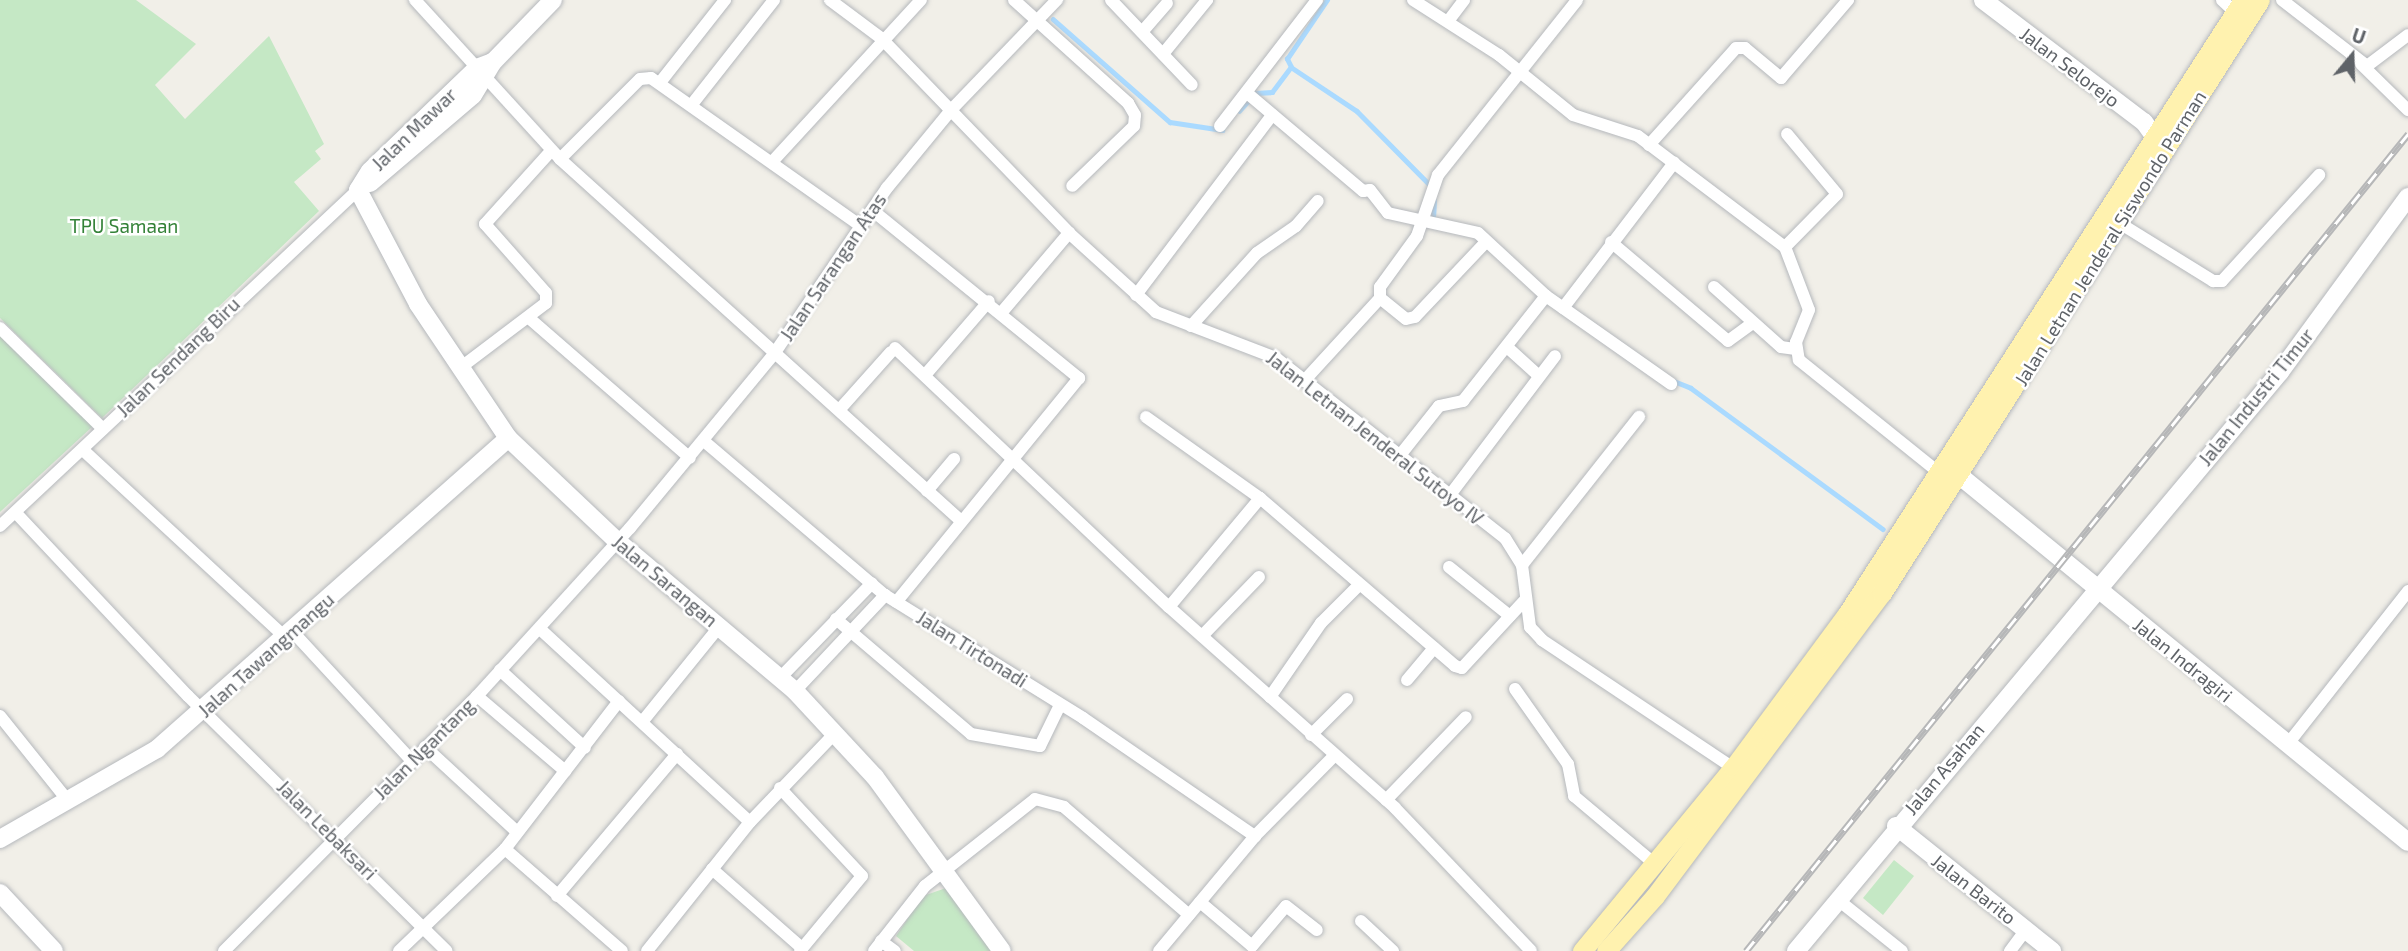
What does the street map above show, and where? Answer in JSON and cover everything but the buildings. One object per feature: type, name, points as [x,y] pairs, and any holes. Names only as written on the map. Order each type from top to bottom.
[{"type":"main road","name":"Jalan Mawar","points":[[358,190],[370,171],[486,70],[553,0]]},
{"type":"main road","name":"Jalan Selorejo","points":[[1983,0],[2144,122],[2155,137]]},
{"type":"main road","name":"Jalan Letnan Jenderal Siswondo Parman","points":[[1950,475],[2077,276],[2260,0]]},
{"type":"main road","name":"Jalan Letnan Jenderal Siswondo Parman","points":[[2114,220],[2155,137],[2233,4]]},
{"type":"main road","name":"Jalan Sarangan","points":[[358,190],[411,292],[508,438],[617,541],[795,691],[835,733],[946,869],[1002,951]]},
{"type":"main road","name":"Jalan Industri Timur","points":[[2096,590],[2280,372],[2408,197]]},
{"type":"main road","name":"Jalan Tawangmangu","points":[[0,839],[148,755],[204,711],[508,438]]},
{"type":"main road","name":"Jalan Indragiri","points":[[1950,475],[2287,745],[2405,834]]},
{"type":"main road","points":[[1582,951],[1647,890],[1656,865],[1733,768],[1950,475]]},
{"type":"main road","points":[[1606,951],[1647,890],[1882,593],[1950,475]]},
{"type":"main road","name":"Jalan Asahan","points":[[1796,951],[1896,826],[2096,590]]},
{"type":"main road","name":"Jalan Barito","points":[[1896,826],[2052,951]]},
{"type":"main road","points":[[0,892],[54,951]]},
{"type":"street","points":[[415,0],[486,70],[556,155],[961,521]]},
{"type":"street","points":[[662,80],[725,0]]},
{"type":"street","points":[[693,103],[774,0]]},
{"type":"street","name":"Jalan Letnan Jenderal Sutoyo IV","points":[[830,0],[881,38],[1069,233],[1156,312],[1255,348],[1401,454],[1505,538],[1522,565],[1530,627],[1542,640],[1713,751],[1733,768]]},
{"type":"street","points":[[772,162],[881,38],[921,0]]},
{"type":"street","points":[[1014,0],[1128,103],[1135,115],[1134,126],[1072,186]]},
{"type":"street","name":"Jalan Sarangan Atas","points":[[617,541],[705,442],[774,354],[872,210],[951,110],[1056,0]]},
{"type":"street","points":[[1111,0],[1192,85]]},
{"type":"street","points":[[1163,54],[1207,0]]},
{"type":"street","points":[[1220,126],[1249,95],[1317,0]]},
{"type":"street","points":[[1413,0],[1448,20],[1573,115],[1649,145],[1785,247],[1809,310],[1796,349],[1799,360],[1872,424],[1950,475]]},
{"type":"street","points":[[1448,20],[1464,0]]},
{"type":"street","points":[[1486,242],[1415,317],[1406,319],[1381,298],[1380,287],[1411,247],[1433,187],[1517,71],[1577,0]]},
{"type":"street","points":[[1649,145],[1736,48],[1745,47],[1781,78],[1848,0]]},
{"type":"street","points":[[2282,0],[2361,64],[2408,110]]},
{"type":"street","points":[[1142,32],[1167,3]]},
{"type":"street","points":[[2361,64],[2374,64],[2408,35]]},
{"type":"street","points":[[460,368],[546,303],[546,293],[485,224],[640,79],[662,80],[861,226]]},
{"type":"street","points":[[1249,95],[1363,191],[1370,190],[1388,213],[1478,233],[1546,296],[1565,304],[1671,384]]},
{"type":"street","points":[[1136,295],[1272,115]]},
{"type":"street","points":[[1785,247],[1837,194],[1787,134]]},
{"type":"street","points":[[1565,304],[1674,163]]},
{"type":"street","points":[[2114,220],[2213,281],[2222,281],[2319,175]]},
{"type":"street","name":"Jalan Sendang Biru","points":[[0,526],[358,190]]},
{"type":"street","points":[[1191,326],[1257,253],[1296,226],[1318,201]]},
{"type":"street","points":[[795,691],[851,631],[890,598],[961,521],[1079,378],[989,301],[872,210]]},
{"type":"street","points":[[1002,312],[1069,233]]},
{"type":"street","points":[[1612,242],[1728,341],[1751,324]]},
{"type":"street","points":[[1714,287],[1751,324],[1781,347],[1796,349]]},
{"type":"street","points":[[1401,454],[1440,406],[1463,401],[1546,296]]},
{"type":"street","points":[[1304,381],[1381,298]]},
{"type":"street","points":[[926,374],[989,301]]},
{"type":"street","points":[[529,318],[690,458]]},
{"type":"street","points":[[0,328],[103,429]]},
{"type":"street","points":[[1507,347],[1539,376]]},
{"type":"street","points":[[839,409],[893,350],[926,374],[1169,607],[1333,757],[1386,800],[1531,951]]},
{"type":"street","points":[[1450,495],[1555,356]]},
{"type":"street","points":[[1146,417],[1260,498],[1357,587],[1462,668],[1525,600]]},
{"type":"street","points":[[1522,565],[1640,417]]},
{"type":"street","name":"Jalan Tirtonadi","points":[[705,442],[890,598],[1060,705],[1255,836]]},
{"type":"street","points":[[83,450],[290,636],[411,760]]},
{"type":"street","points":[[927,491],[954,459]]},
{"type":"street","points":[[1169,607],[1260,498]]},
{"type":"street","name":"Jalan Lebaksari","points":[[16,513],[71,577],[447,951]]},
{"type":"street","name":"Jalan Ngantang","points":[[229,949],[411,760],[477,696],[617,541]]},
{"type":"street","points":[[1449,567],[1510,616]]},
{"type":"street","points":[[1202,636],[1259,576]]},
{"type":"street","points":[[780,678],[872,583]]},
{"type":"street","points":[[1270,697],[1319,627],[1357,587]]},
{"type":"street","points":[[2287,745],[2408,591]]},
{"type":"street","points":[[836,620],[947,717],[984,738],[1040,746],[1060,705]]},
{"type":"street","points":[[642,722],[719,627]]},
{"type":"street","points":[[540,629],[750,822]]},
{"type":"street","points":[[1407,680],[1434,648]]},
{"type":"street","points":[[500,670],[585,748]]},
{"type":"street","points":[[1515,689],[1568,764],[1574,796],[1656,865]]},
{"type":"street","points":[[477,696],[565,771]]},
{"type":"street","points":[[1311,735],[1347,699]]},
{"type":"street","points":[[399,951],[505,849],[515,830],[585,748],[619,701]]},
{"type":"street","points":[[0,716],[68,801]]},
{"type":"street","points":[[1386,800],[1466,717]]},
{"type":"street","points":[[651,949],[750,822],[835,733]]},
{"type":"street","points":[[425,747],[515,830]]},
{"type":"street","points":[[557,896],[677,754]]},
{"type":"street","points":[[1159,951],[1255,836],[1333,757]]},
{"type":"street","points":[[712,869],[801,950],[862,876],[780,788]]},
{"type":"street","points":[[895,951],[877,946],[946,869],[1035,799],[1049,800],[1064,807],[1189,915]]},
{"type":"street","points":[[505,849],[622,951]]},
{"type":"street","points":[[1837,899],[1902,951]]},
{"type":"street","points":[[1200,902],[1252,946],[1286,906],[1317,930]]},
{"type":"street","points":[[1361,921],[1393,951]]},
{"type":"street","points":[[2010,951],[2026,930]]},
{"type":"green space","name":"TPU Samaan","points":[[0,0],[136,0],[196,44],[155,85],[185,119],[269,36],[324,144],[315,151],[321,159],[294,182],[319,211],[102,418],[0,318]]},
{"type":"green space","points":[[0,334],[93,426],[0,512]]},
{"type":"green space","points":[[1894,860],[1914,876],[1883,915],[1863,898]]},
{"type":"green space","points":[[946,888],[993,951],[914,951],[896,936],[923,896]]},
{"type":"waterway","points":[[1291,67],[1287,59],[1327,0]]},
{"type":"waterway","points":[[1053,19],[1170,122],[1222,130]]},
{"type":"waterway","points":[[1239,111],[1255,93],[1272,92],[1291,67],[1357,111],[1431,186]]},
{"type":"waterway","points":[[1433,219],[1434,201]]},
{"type":"waterway","points":[[1674,381],[1691,388],[1883,529]]},
{"type":"railway","points":[[1746,951],[2408,134]]}]
